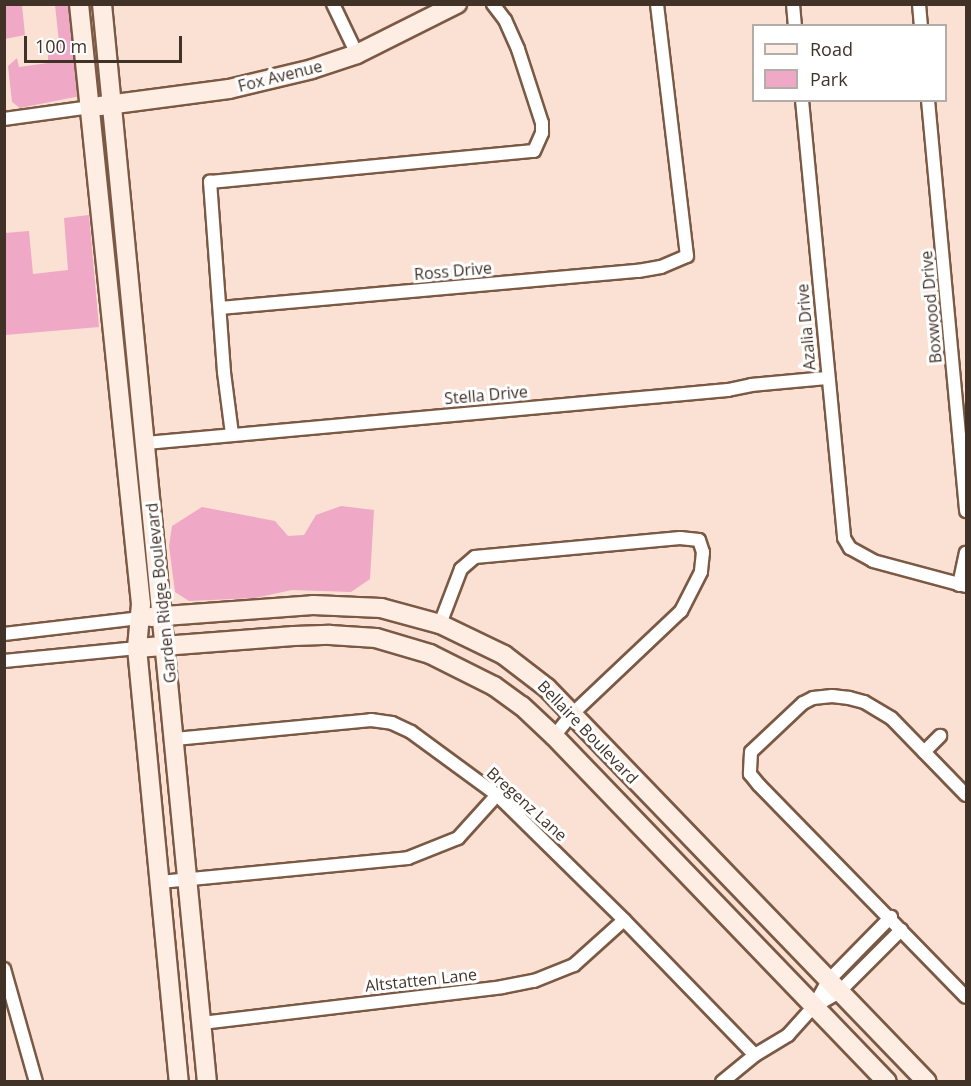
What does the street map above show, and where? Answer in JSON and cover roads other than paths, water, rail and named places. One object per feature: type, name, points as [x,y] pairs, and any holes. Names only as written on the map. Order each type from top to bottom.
[{"type":"main road","name":"Garden Ridge Boulevard","points":[[79,4],[141,618],[137,648],[179,1082]]},
{"type":"main road","name":"Garden Ridge Boulevard","points":[[102,4],[167,646],[207,1082]]},
{"type":"main road","name":"Fox Avenue","points":[[90,107],[229,89],[273,80],[357,54],[458,4]]},
{"type":"main road","points":[[114,358],[136,440],[146,443]]},
{"type":"main road","name":"Bellaire Boulevard","points":[[141,618],[335,605],[381,608],[440,624],[504,655],[547,688],[927,1082]]},
{"type":"main road","name":"Bellaire Boulevard","points":[[137,648],[330,635],[390,641],[430,654],[494,686],[522,706],[554,736],[887,1082]]},
{"type":"street","points":[[333,4],[357,54]]},
{"type":"street","points":[[232,434],[210,182],[534,151],[542,134],[542,123],[518,49],[505,20],[493,4]]},
{"type":"street","name":"Ross Drive","points":[[220,308],[638,271],[661,267],[687,256],[657,4]]},
{"type":"street","points":[[793,4],[795,24]]},
{"type":"street","points":[[919,4],[921,24]]},
{"type":"street","name":"Azalia Drive","points":[[802,102],[844,538],[850,548],[873,561],[901,571],[963,585]]},
{"type":"street","name":"Boxwood Drive","points":[[928,102],[966,511]]},
{"type":"street","points":[[4,119],[90,107]]},
{"type":"street","name":"Stella Drive","points":[[146,443],[728,390],[751,385],[827,378]]},
{"type":"street","points":[[440,624],[460,569],[475,557],[680,538],[699,540],[703,552],[701,572],[681,611],[572,714],[554,736]]},
{"type":"street","points":[[963,585],[966,553]]},
{"type":"street","points":[[4,634],[141,618]]},
{"type":"street","points":[[4,661],[137,648]]},
{"type":"street","points":[[966,795],[891,718],[864,702],[832,696],[803,703],[751,752],[750,774],[759,785],[891,917],[966,997]]},
{"type":"street","name":"Bregenz Lane","points":[[175,739],[244,730],[371,720],[381,721],[411,732],[497,795],[624,920],[754,1055]]},
{"type":"street","points":[[924,752],[940,736]]},
{"type":"street","points":[[160,882],[408,858],[458,838],[497,795]]},
{"type":"street","points":[[834,986],[891,917]]},
{"type":"street","name":"Altstatten Lane","points":[[202,1023],[502,987],[534,981],[574,965],[624,920]]},
{"type":"street","points":[[722,1082],[754,1055],[788,1035],[834,986],[901,930]]},
{"type":"street","points":[[4,969],[36,1082]]}]
